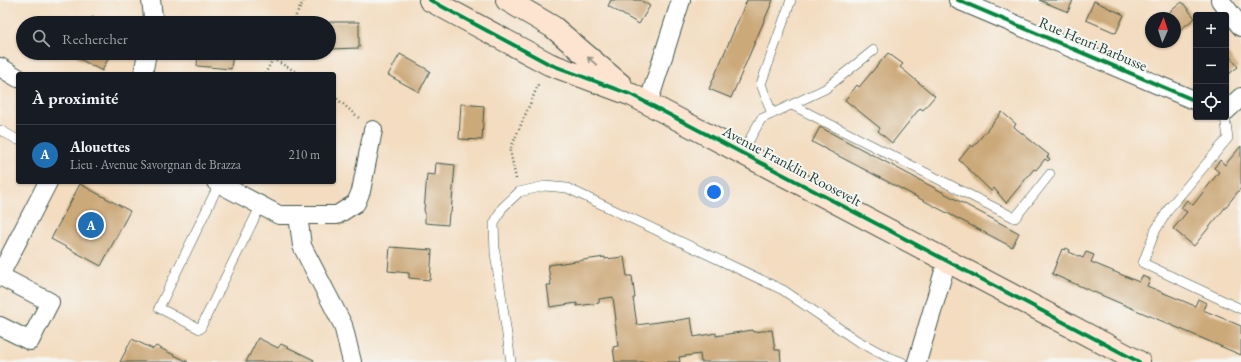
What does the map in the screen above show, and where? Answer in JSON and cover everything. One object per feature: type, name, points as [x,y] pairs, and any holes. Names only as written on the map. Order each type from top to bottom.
[{"type":"street","points":[[151,0],[153,16]]},
{"type":"street","name":"Avenue Franklin Roosevelt","points":[[430,0],[549,64],[640,99],[1139,362]]},
{"type":"street","name":"Avenue Franklin Roosevelt","points":[[507,0],[553,28],[640,99]]},
{"type":"street","points":[[640,99],[681,0]]},
{"type":"street","name":"Rue Henri Barbusse","points":[[958,0],[1193,100]]},
{"type":"street","points":[[1220,0],[1241,27]]},
{"type":"street","points":[[143,72],[146,60]]},
{"type":"street","points":[[0,67],[16,77]]},
{"type":"street","points":[[1229,109],[1241,97]]},
{"type":"street","points":[[220,184],[279,215],[337,215],[356,203],[361,191],[373,130]]},
{"type":"street","points":[[0,326],[30,341],[50,302],[0,276],[47,184]]},
{"type":"street","points":[[298,215],[302,246],[343,325],[352,362]]},
{"type":"street","points":[[917,362],[947,261]]},
{"type":"lane","points":[[772,114],[761,84],[791,0]]},
{"type":"lane","points":[[742,153],[761,119],[825,89],[874,50]]},
{"type":"lane","points":[[792,105],[1015,218],[1050,174]]},
{"type":"lane","points":[[1225,120],[1228,138],[1170,207],[1155,231],[1143,263],[1241,308]]},
{"type":"lane","points":[[0,130],[16,139]]},
{"type":"lane","points":[[218,184],[159,308],[200,329],[261,205]]},
{"type":"lane","points":[[511,362],[495,253],[494,224],[502,208],[519,192],[545,186],[567,188],[783,290],[856,340],[886,356],[902,362]]},
{"type":"path","points":[[296,16],[304,0]]},
{"type":"path","points":[[266,72],[272,60]]},
{"type":"path","points":[[275,60],[296,72]]},
{"type":"path","points":[[519,192],[510,150],[540,80],[549,64]]},
{"type":"path","points":[[336,98],[373,130]]},
{"type":"building","points":[[611,0],[640,0],[650,6],[639,24],[608,6]]},
{"type":"building","points":[[747,0],[773,0],[731,98],[709,89]]},
{"type":"building","points":[[1039,0],[1073,0],[1068,12]]},
{"type":"building","points":[[1094,1],[1124,15],[1116,33],[1086,20]]},
{"type":"building","points":[[1182,2],[1193,16],[1193,20],[1181,29],[1181,12],[1170,12]]},
{"type":"building","points":[[336,22],[359,22],[359,48],[336,49]]},
{"type":"building","points":[[888,53],[903,64],[900,67],[935,96],[923,110],[920,108],[892,143],[878,131],[880,128],[845,100],[857,85],[859,87]]},
{"type":"building","points":[[400,54],[430,71],[419,92],[388,75]]},
{"type":"building","points":[[1229,55],[1238,67],[1229,74]]},
{"type":"building","points":[[82,60],[108,60],[102,71]]},
{"type":"building","points":[[197,60],[232,60],[231,69],[197,66]]},
{"type":"building","points":[[461,104],[484,106],[482,140],[459,139]]},
{"type":"building","points":[[1002,112],[1016,124],[1014,127],[1049,155],[1047,157],[1050,159],[1048,161],[1045,159],[1036,170],[1034,169],[1006,203],[994,188],[991,191],[959,160],[971,145],[973,147]]},
{"type":"building","points":[[820,127],[1019,233],[1012,247],[812,142]]},
{"type":"building","points":[[1241,146],[1241,188],[1194,246],[1173,229],[1187,212],[1181,208],[1187,200],[1193,205],[1219,172],[1214,168],[1220,160],[1225,165]]},
{"type":"building","points":[[436,163],[455,165],[451,213],[449,213],[448,225],[425,223],[424,211],[427,174],[435,175]]},
{"type":"building","points":[[80,184],[130,211],[101,266],[51,239]]},
{"type":"building","points":[[390,247],[432,250],[430,280],[409,278],[409,273],[388,271]]},
{"type":"building","points":[[1066,248],[1070,250],[1069,252],[1083,258],[1086,252],[1094,255],[1091,262],[1139,282],[1142,276],[1150,279],[1147,286],[1195,306],[1198,299],[1206,303],[1203,310],[1241,326],[1241,355],[1052,274],[1062,249],[1065,250]]},
{"type":"building","points":[[605,257],[605,259],[624,257],[627,276],[632,276],[635,298],[633,298],[637,325],[691,318],[694,337],[716,333],[716,336],[752,330],[753,332],[772,330],[775,350],[780,350],[781,362],[701,362],[700,354],[679,357],[680,362],[615,362],[613,347],[618,346],[613,297],[599,299],[599,303],[577,306],[577,303],[550,307],[547,285],[551,285],[548,265]]},
{"type":"building","points":[[258,338],[278,348],[281,344],[314,360],[313,362],[246,362]]},
{"type":"building","points":[[132,339],[153,349],[156,346],[188,362],[120,362]]},
{"type":"cycle path","points":[[430,0],[549,64],[632,95],[1139,362]]},
{"type":"cycle path","points":[[958,0],[1193,100]]},
{"type":"place","name":"Alouettes","points":[[91,225]]}]
